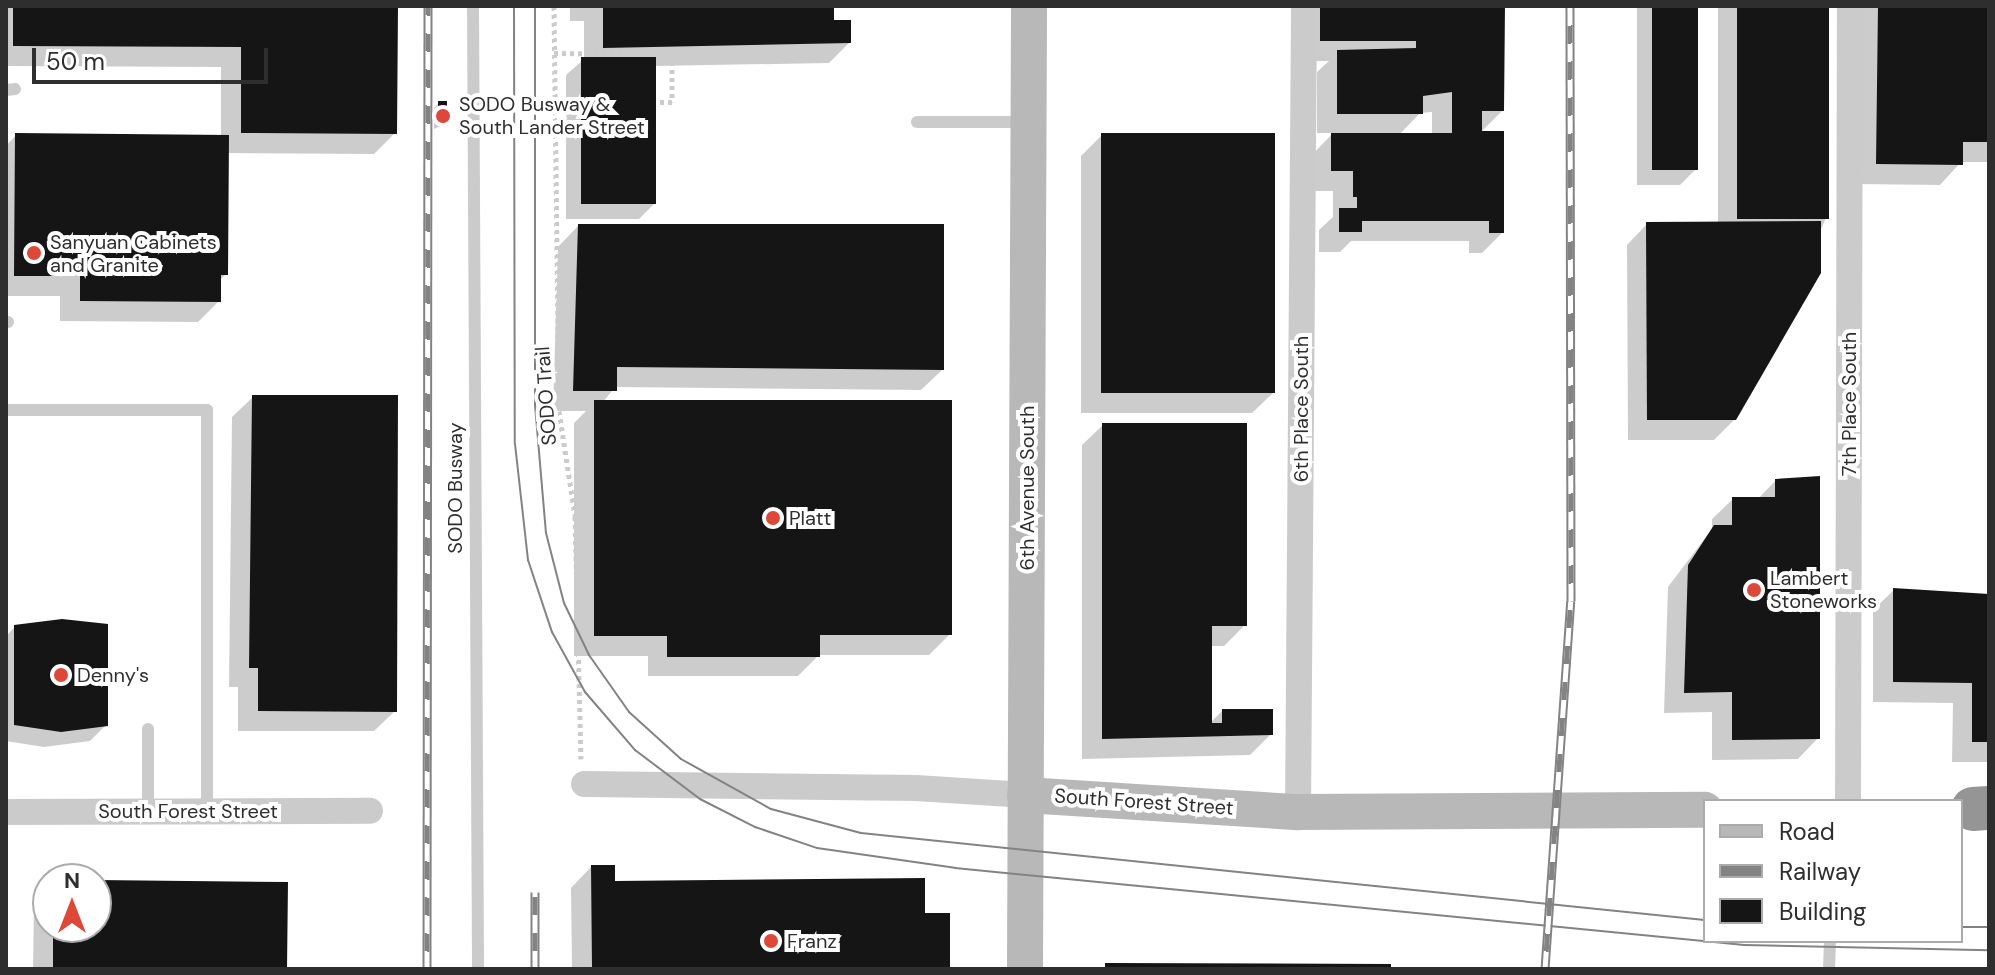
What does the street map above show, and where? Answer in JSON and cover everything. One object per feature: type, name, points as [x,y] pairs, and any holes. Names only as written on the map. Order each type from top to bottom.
[{"type":"main road","name":"6th Avenue South","points":[[1025,969],[1029,6]]},
{"type":"main road","name":"South Forest Street","points":[[1025,795],[1298,812],[1703,810]]},
{"type":"street","name":"6th Place South","points":[[1298,812],[1304,6]]},
{"type":"street","name":"7th Place South","points":[[1848,799],[1850,6]]},
{"type":"street","name":"South Forest Street","points":[[584,784],[916,788],[1025,795]]},
{"type":"street","name":"South Forest Street","points":[[6,812],[370,811]]},
{"type":"lane","name":"SODO Busway","points":[[473,6],[478,969]]},
{"type":"lane","points":[[917,122],[1029,122]]},
{"type":"lane","points":[[6,410],[207,410],[207,812]]},
{"type":"lane","points":[[148,729],[148,812]]},
{"type":"lane","points":[[1829,969],[1830,943]]},
{"type":"path","name":"SODO Trail","points":[[554,6],[559,411],[575,516],[584,784]]},
{"type":"path","points":[[554,53],[672,54],[672,102],[659,102]]},
{"type":"building","points":[[13,6],[398,6],[397,134],[241,133],[241,47],[13,46]]},
{"type":"building","points":[[603,6],[834,6],[834,20],[851,20],[851,43],[603,48]]},
{"type":"building","points":[[1320,6],[1505,6],[1504,111],[1482,111],[1482,131],[1504,131],[1504,233],[1489,233],[1489,221],[1362,221],[1362,232],[1339,232],[1339,208],[1357,208],[1357,197],[1353,197],[1353,171],[1331,171],[1331,133],[1452,133],[1452,92],[1423,96],[1423,114],[1337,114],[1337,50],[1416,48],[1416,41],[1320,41]]},
{"type":"building","points":[[1652,6],[1698,6],[1698,170],[1652,170]]},
{"type":"building","points":[[1737,6],[1829,6],[1829,219],[1737,219]]},
{"type":"building","points":[[1878,6],[1989,6],[1989,142],[1963,142],[1963,165],[1876,164]]},
{"type":"building","points":[[581,57],[656,57],[656,204],[581,204]]},
{"type":"building","points":[[438,101],[447,101],[447,125],[438,125]]},
{"type":"building","points":[[15,133],[229,135],[228,275],[221,275],[221,302],[80,301],[80,276],[14,276]]},
{"type":"building","points":[[1101,133],[1275,133],[1275,393],[1101,393]]},
{"type":"building","points":[[1821,221],[1821,273],[1736,420],[1647,420],[1646,222]]},
{"type":"building","points":[[578,224],[944,224],[944,370],[617,367],[617,391],[573,391]]},
{"type":"building","points":[[252,395],[398,395],[397,712],[258,711],[258,668],[249,668]]},
{"type":"building","name":"Platt","points":[[594,400],[952,400],[952,635],[820,635],[820,657],[667,657],[667,636],[594,636]]},
{"type":"building","points":[[1102,423],[1247,423],[1247,626],[1212,626],[1212,723],[1222,723],[1222,709],[1273,709],[1273,735],[1102,739]]},
{"type":"building","name":"Lambert Stoneworks","points":[[1820,476],[1820,739],[1732,740],[1732,692],[1684,693],[1688,565],[1714,525],[1732,525],[1732,497],[1775,497],[1775,479]]},
{"type":"building","points":[[1893,588],[1989,594],[1989,742],[1972,742],[1972,683],[1893,682]]},
{"type":"building","name":"Denny's","points":[[62,619],[108,624],[108,726],[61,732],[14,725],[14,625]]},
{"type":"building","name":"Franz","points":[[591,865],[615,865],[615,881],[925,878],[925,913],[950,913],[950,969],[592,969]]},
{"type":"building","points":[[112,880],[288,882],[287,969],[53,969],[53,943],[112,943]]},
{"type":"building","points":[[1105,963],[1391,964],[1391,969],[1105,969]]},
{"type":"tram line","points":[[514,6],[515,444],[528,560],[552,632],[585,692],[635,750],[700,799],[755,827],[817,848],[955,868],[1703,941]]},
{"type":"tram line","points":[[535,6],[535,405],[546,533],[564,603],[589,655],[629,712],[681,759],[771,809],[861,833],[1703,920]]},
{"type":"tram line","points":[[1963,927],[1989,927]]},
{"type":"tram line","points":[[1724,943],[1989,950]]},
{"type":"railway","points":[[427,969],[428,6]]},
{"type":"railway","points":[[1545,969],[1571,601],[1570,6]]},
{"type":"railway","points":[[535,892],[535,969]]},
{"type":"place","name":"SODO Busway & South Lander Street","points":[[443,116]]},
{"type":"place","name":"Sanyuan Cabinets and Granite","points":[[34,253]]},
{"type":"place","name":"Platt","points":[[773,518]]},
{"type":"place","name":"Lambert Stoneworks","points":[[1754,590]]},
{"type":"place","name":"Denny's","points":[[61,675]]},
{"type":"place","name":"Franz","points":[[771,941]]}]
